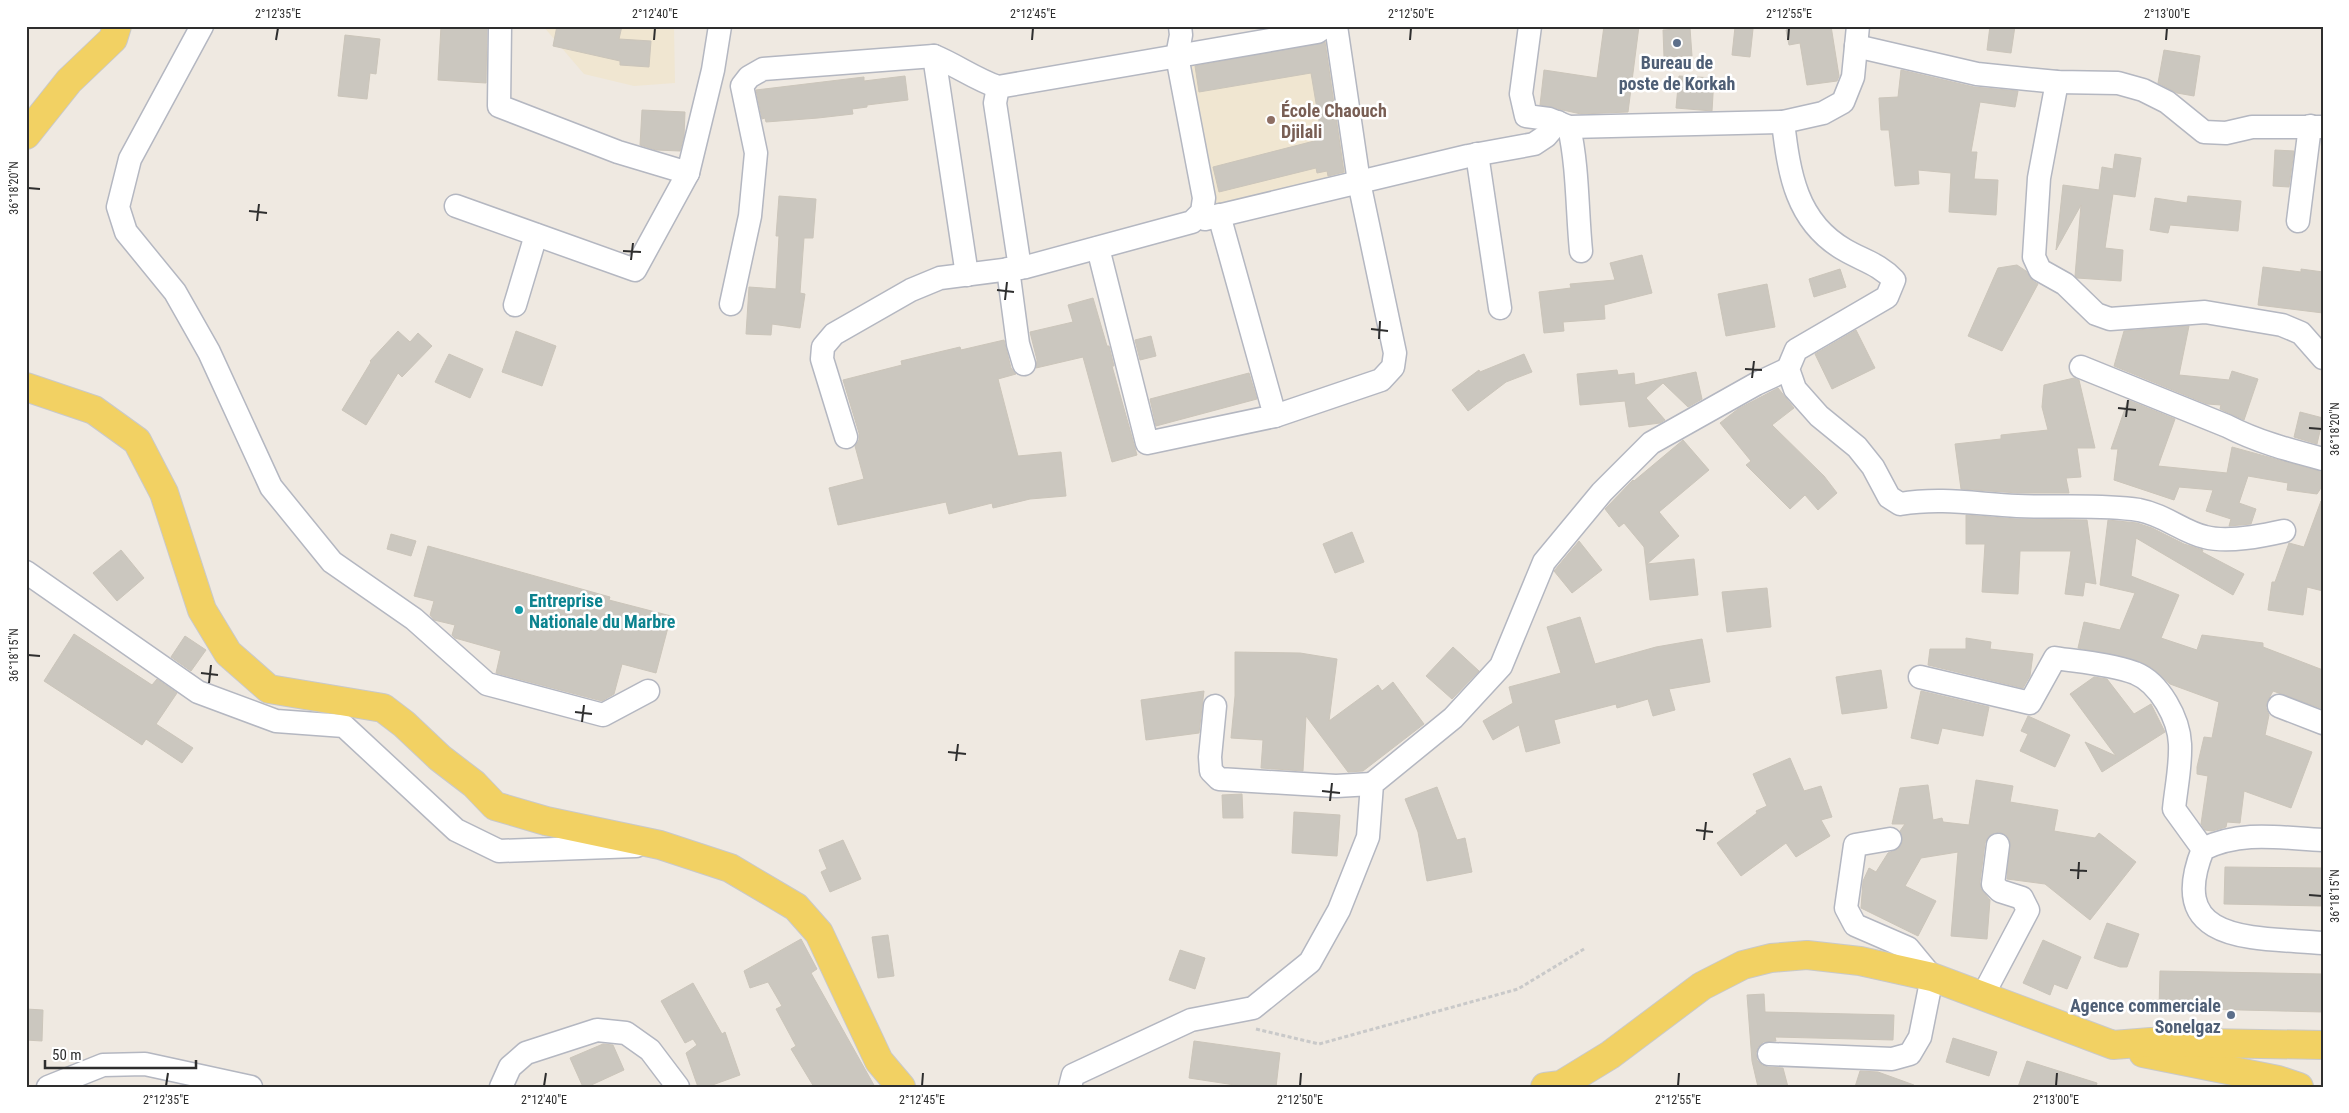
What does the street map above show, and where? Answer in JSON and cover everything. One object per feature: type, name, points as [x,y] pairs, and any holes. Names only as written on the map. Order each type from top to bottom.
[{"type":"main road","points":[[26,135],[69,81],[112,39],[117,26]]},
{"type":"main road","points":[[26,387],[94,410],[138,441],[164,493],[202,610],[228,653],[270,689],[383,708],[404,724],[440,758],[474,784],[495,806],[546,821],[660,845],[730,868],[796,907],[819,933],[879,1061],[901,1087]]},
{"type":"main road","points":[[1545,1087],[1561,1084],[1610,1055],[1702,986],[1743,964],[1771,958],[1807,955],[1860,961],[1932,977],[2113,1045],[2181,1062],[2278,1080],[2299,1087]]},
{"type":"main road","points":[[2113,1045],[2151,1042],[2323,1045]]},
{"type":"street","points":[[202,26],[130,159],[118,207],[126,232],[176,292],[208,352],[271,487],[332,562],[414,619],[487,684],[603,715],[648,691]]},
{"type":"street","points":[[500,26],[499,106],[618,152],[688,173]]},
{"type":"street","points":[[456,206],[635,270],[688,173],[713,70],[720,26]]},
{"type":"street","points":[[1180,26],[1182,34],[1177,56],[1204,198],[1202,212],[1192,222]]},
{"type":"street","points":[[731,304],[750,216],[756,153],[742,86],[749,77],[764,69],[934,56],[955,64],[982,82],[998,87],[1317,32],[1326,26]]},
{"type":"street","points":[[1098,248],[1148,443],[1276,416],[1381,380],[1393,367],[1395,353],[1360,182],[1336,26]]},
{"type":"street","points":[[1530,26],[1521,94],[1526,116],[1550,119],[1564,124],[1783,122],[1823,113],[1843,102],[1853,76],[1857,36],[1977,74],[2057,82],[2118,83],[2143,90],[2167,102],[2204,132],[2226,133],[2252,127],[2316,126],[2298,222]]},
{"type":"street","points":[[934,56],[966,275]]},
{"type":"street","points":[[2057,82],[2040,178],[2034,257],[2040,270],[2065,284],[2096,314],[2110,319],[2205,312],[2282,325],[2301,333],[2323,358]]},
{"type":"street","points":[[998,87],[995,103],[1014,269],[1018,344],[1024,364]]},
{"type":"street","points":[[1215,706],[1210,756],[1211,771],[1219,779],[1336,786],[1372,784],[1453,718],[1501,666],[1544,562],[1602,492],[1651,443],[1756,384],[1788,369],[1796,350],[1887,297],[1894,280],[1882,269],[1844,249],[1813,224],[1797,196],[1787,156],[1783,122]]},
{"type":"street","points":[[846,437],[822,359],[823,348],[834,334],[911,290],[940,278],[1014,269],[1219,215],[1477,154],[1534,144],[1564,124]]},
{"type":"street","points":[[1564,124],[1574,149],[1576,203],[1581,251]]},
{"type":"street","points":[[1477,154],[1500,308]]},
{"type":"street","points":[[1219,215],[1276,416]]},
{"type":"street","points":[[515,305],[536,235]]},
{"type":"street","points":[[2081,367],[2272,446],[2323,459]]},
{"type":"street","points":[[1788,369],[1795,389],[1819,416],[1857,447],[1873,467],[1889,497],[1900,504],[1923,500],[1956,500],[2016,506],[2116,508],[2158,515],[2205,537],[2252,538],[2284,531]]},
{"type":"street","points":[[26,572],[198,692],[276,721],[344,726],[456,830],[499,851],[660,845]]},
{"type":"street","points":[[1920,677],[2030,703],[2055,658],[2097,664],[2136,674],[2157,690],[2174,714],[2180,745],[2174,810],[2203,849]]},
{"type":"street","points":[[2279,706],[2323,723]]},
{"type":"street","points":[[1070,1087],[1073,1075],[1191,1020],[1253,1008],[1310,962],[1339,910],[1368,837],[1372,784]]},
{"type":"street","points":[[2323,840],[2239,836],[2217,842],[2203,849],[2197,863],[2193,885],[2194,904],[2206,921],[2229,934],[2323,944]]},
{"type":"street","points":[[1769,1054],[1892,1059],[1910,1054],[1920,1037],[1932,977],[1908,948],[1855,925],[1846,908],[1855,845],[1890,839]]},
{"type":"street","points":[[1982,997],[2028,910],[2022,898],[2000,891],[1992,884],[1998,845]]},
{"type":"street","points":[[501,1087],[510,1067],[526,1053],[597,1030],[626,1033],[650,1050],[678,1087]]},
{"type":"street","points":[[48,1087],[103,1065],[145,1064],[250,1087]]},
{"type":"path","points":[[1248,1027],[1320,1044],[1518,989],[1584,949]]},
{"type":"shaded area","points":[[543,26],[674,26],[675,83],[634,86],[584,74]]},
{"type":"shaded area","name":"École Chaouch Djilali","points":[[1329,37],[1354,179],[1214,211],[1187,61]]},
{"type":"building","points":[[441,26],[487,26],[486,83],[438,80]]},
{"type":"building","points":[[557,26],[622,26],[619,39],[651,41],[649,67],[620,65],[620,61],[553,46]]},
{"type":"building","points":[[1604,26],[1639,26],[1628,112],[1581,114],[1540,105],[1544,70],[1597,78]]},
{"type":"building","points":[[1798,26],[1831,26],[1839,76],[1837,81],[1807,85],[1800,43],[1789,45],[1786,30]]},
{"type":"building","points":[[1990,26],[2015,26],[2011,53],[1987,50]]},
{"type":"building","points":[[1735,27],[1753,29],[1750,57],[1732,55]]},
{"type":"building","name":"Bureau de poste de Korkah","points":[[1690,28],[1692,56],[1664,57],[1663,30]]},
{"type":"building","points":[[345,35],[380,39],[376,74],[370,73],[367,99],[338,96]]},
{"type":"building","points":[[1325,42],[1344,172],[1328,176],[1327,171],[1317,173],[1316,168],[1219,192],[1213,167],[1322,139],[1311,73],[1199,92],[1195,66]]},
{"type":"building","points":[[2164,50],[2200,56],[2194,96],[2177,93],[2158,83]]},
{"type":"building","points":[[1901,70],[1974,87],[2018,91],[2015,107],[1980,102],[1971,152],[1977,152],[1974,179],[1998,180],[1996,215],[1949,212],[1951,173],[1918,170],[1919,184],[1895,186],[1889,130],[1881,130],[1879,98],[1898,97]]},
{"type":"building","points":[[905,76],[908,100],[867,105],[867,107],[852,109],[853,114],[818,118],[766,122],[765,118],[762,119],[756,90],[864,77],[864,81]]},
{"type":"building","points":[[1679,76],[1714,78],[1712,111],[1676,108]]},
{"type":"building","points":[[642,110],[685,112],[684,136],[680,151],[656,150],[640,145]]},
{"type":"building","points":[[2275,150],[2294,151],[2289,187],[2273,186]]},
{"type":"building","points":[[2115,154],[2141,158],[2135,197],[2113,194],[2105,248],[2123,250],[2121,281],[2077,278],[2075,276],[2081,205],[2056,250],[2063,185],[2099,190],[2102,167],[2113,169]]},
{"type":"building","points":[[779,196],[816,199],[813,238],[804,238],[800,293],[805,294],[800,328],[772,324],[771,335],[746,334],[749,287],[776,289],[779,236],[776,236]]},
{"type":"building","points":[[2188,196],[2241,201],[2238,231],[2170,225],[2168,233],[2150,230],[2155,198],[2187,203]]},
{"type":"building","points":[[1642,255],[1652,293],[1604,305],[1605,319],[1563,322],[1564,331],[1544,333],[1539,292],[1571,288],[1570,284],[1615,280],[1610,263]]},
{"type":"building","points":[[2017,265],[2026,271],[2033,281],[2038,284],[2002,351],[1968,336],[1998,268]]},
{"type":"building","points":[[2263,267],[2301,272],[2301,269],[2323,272],[2323,313],[2258,305]]},
{"type":"building","points":[[1840,269],[1846,287],[1814,297],[1809,279]]},
{"type":"building","points":[[1767,284],[1775,327],[1726,336],[1718,294]]},
{"type":"building","points":[[1093,298],[1107,346],[1109,346],[1114,366],[1112,366],[1137,455],[1112,462],[1083,357],[1036,368],[1037,360],[1030,332],[1073,322],[1068,305]]},
{"type":"building","points":[[2189,326],[2179,375],[2229,380],[2232,371],[2258,379],[2244,420],[2220,409],[2221,405],[2207,404],[2114,366],[2124,331]]},
{"type":"building","points":[[1856,330],[1875,368],[1832,389],[1815,354]]},
{"type":"building","points":[[398,331],[410,342],[418,333],[432,346],[402,377],[398,373],[366,425],[342,410],[370,361]]},
{"type":"building","points":[[516,331],[556,346],[542,386],[502,372]]},
{"type":"building","points":[[1151,336],[1156,356],[1140,360],[1135,340]]},
{"type":"building","points":[[1004,340],[1011,368],[1016,374],[998,379],[1018,456],[1061,452],[1066,496],[1030,499],[993,508],[992,503],[949,514],[946,502],[838,525],[829,488],[864,479],[855,446],[859,440],[859,433],[843,380],[902,365],[901,361],[960,347],[961,350]]},
{"type":"building","points":[[449,354],[483,369],[470,398],[435,382]]},
{"type":"building","points":[[1524,354],[1532,372],[1506,382],[1468,411],[1452,390],[1479,370],[1480,372]]},
{"type":"building","points":[[1617,370],[1618,375],[1634,373],[1635,385],[1696,372],[1702,399],[1688,407],[1663,383],[1646,398],[1665,420],[1660,423],[1629,427],[1625,401],[1580,405],[1577,374]]},
{"type":"building","points":[[1249,373],[1257,399],[1156,426],[1150,399]]},
{"type":"building","points":[[2074,378],[2079,380],[2095,448],[2077,448],[2081,477],[2066,478],[2069,493],[2018,493],[1961,489],[1955,444],[2001,439],[2001,435],[2048,430],[2042,407],[2044,385]]},
{"type":"building","points":[[1778,388],[1794,408],[1772,425],[1824,476],[1837,493],[1818,510],[1805,495],[1790,509],[1746,465],[1751,461],[1720,423],[1738,409]]},
{"type":"building","points":[[2128,400],[2175,419],[2158,466],[2227,473],[2232,447],[2323,472],[2323,485],[2317,494],[2287,490],[2288,483],[2248,476],[2239,503],[2256,509],[2251,524],[2229,526],[2231,519],[2206,511],[2213,490],[2179,487],[2174,500],[2114,480],[2118,449],[2111,449]]},
{"type":"building","points":[[2300,412],[2323,418],[2317,444],[2294,437]]},
{"type":"building","points":[[1683,440],[1709,470],[1659,512],[1679,536],[1647,564],[1694,559],[1698,595],[1650,600],[1644,547],[1624,523],[1619,527],[1605,509],[1633,480]]},
{"type":"building","points":[[2321,501],[2323,591],[2307,587],[2303,615],[2268,610],[2272,582],[2275,582],[2289,543],[2304,547]]},
{"type":"building","points":[[1966,515],[2016,519],[2087,520],[2096,584],[2085,582],[2083,596],[2065,594],[2071,551],[2020,551],[2018,594],[1982,592],[1985,544],[1966,544]]},
{"type":"building","points":[[2108,520],[2137,523],[2152,528],[2184,544],[2203,550],[2202,552],[2244,574],[2233,595],[2136,538],[2131,576],[2179,595],[2161,638],[2197,650],[2202,635],[2263,643],[2263,647],[2323,670],[2323,709],[2273,691],[2267,702],[2266,708],[2269,715],[2265,735],[2312,752],[2291,808],[2244,791],[2240,823],[2227,822],[2226,827],[2212,831],[2205,830],[2201,824],[2208,776],[2197,774],[2197,767],[2204,737],[2212,738],[2219,702],[2170,684],[2152,668],[2139,661],[2078,648],[2084,622],[2120,630],[2135,593],[2100,585]]},
{"type":"building","points":[[1352,532],[1364,562],[1335,573],[1323,544]]},
{"type":"building","points":[[391,534],[416,541],[411,556],[387,549]]},
{"type":"building","points":[[1579,541],[1602,570],[1572,593],[1554,571]]},
{"type":"building","name":"Entreprise Nationale du Marbre","points":[[428,546],[610,597],[609,600],[671,616],[656,673],[622,664],[614,694],[602,701],[496,673],[501,651],[455,638],[452,635],[455,625],[434,620],[430,615],[434,601],[414,596]]},
{"type":"building","points":[[121,550],[144,578],[117,601],[93,573]]},
{"type":"building","points":[[1767,588],[1771,627],[1727,632],[1722,592]]},
{"type":"building","points":[[1580,617],[1595,664],[1656,647],[1702,639],[1710,682],[1669,689],[1675,710],[1653,716],[1648,699],[1617,708],[1616,704],[1554,720],[1560,743],[1526,752],[1519,725],[1493,740],[1483,721],[1513,703],[1509,687],[1561,673],[1547,627]]},
{"type":"building","points":[[74,634],[152,685],[157,679],[177,693],[156,724],[193,748],[182,763],[146,739],[142,745],[44,681]]},
{"type":"building","points":[[185,636],[206,650],[191,671],[171,657]]},
{"type":"building","points":[[1966,638],[1991,642],[1990,649],[2033,654],[2030,676],[2023,688],[1928,665],[1930,649],[1966,649]]},
{"type":"building","points":[[1453,647],[1479,671],[1452,699],[1426,676]]},
{"type":"building","points":[[1235,652],[1300,653],[1337,659],[1329,721],[1378,685],[1382,691],[1393,682],[1424,724],[1363,771],[1348,772],[1306,716],[1303,771],[1261,768],[1263,740],[1231,738],[1235,696]]},
{"type":"building","points":[[1881,670],[1887,708],[1842,714],[1836,677]]},
{"type":"building","points":[[2094,677],[2107,679],[2134,714],[2151,704],[2165,732],[2102,772],[2085,742],[2116,756],[2070,694]]},
{"type":"building","points":[[1204,691],[1199,733],[1146,740],[1141,700]]},
{"type":"building","points":[[1921,691],[1989,707],[1983,736],[1942,728],[1938,744],[1911,738]]},
{"type":"building","points":[[2028,716],[2070,735],[2055,767],[2020,751],[2028,734],[2021,731]]},
{"type":"building","points":[[1790,758],[1804,791],[1821,786],[1832,817],[1821,820],[1830,836],[1796,857],[1786,843],[1741,876],[1717,843],[1757,813],[1756,811],[1767,806],[1753,774]]},
{"type":"building","points":[[1976,780],[2013,786],[2010,802],[2058,810],[2054,831],[2095,838],[2099,833],[2136,862],[2090,920],[2045,884],[2007,879],[2010,840],[2006,835],[1999,832],[1988,837],[1985,843],[1980,882],[1981,889],[1990,900],[1987,939],[1951,936],[1958,852],[1921,858],[1905,886],[1936,901],[1918,936],[1861,908],[1863,881],[1869,868],[1876,872],[1888,853],[1898,849],[1902,843],[1900,831],[1905,824],[1892,824],[1900,788],[1928,785],[1933,820],[1942,818],[1943,822],[1969,825]]},
{"type":"building","points":[[1437,787],[1457,840],[1465,838],[1472,872],[1427,881],[1418,832],[1405,799]]},
{"type":"building","points":[[1242,794],[1243,818],[1223,818],[1222,795]]},
{"type":"building","points":[[1294,812],[1340,815],[1337,856],[1292,853]]},
{"type":"building","points":[[843,840],[861,879],[830,892],[821,872],[827,869],[819,850]]},
{"type":"building","points":[[2225,867],[2323,868],[2323,906],[2224,904]]},
{"type":"building","points":[[2107,923],[2139,934],[2127,967],[2120,967],[2094,958]]},
{"type":"building","points":[[888,935],[894,976],[878,978],[872,937]]},
{"type":"building","points":[[801,939],[817,969],[811,973],[875,1087],[814,1087],[791,1049],[796,1046],[776,1009],[782,1006],[768,982],[750,988],[744,971]]},
{"type":"building","points":[[2043,940],[2081,957],[2067,989],[2054,984],[2050,995],[2023,983]]},
{"type":"building","points":[[1180,950],[1205,958],[1195,989],[1169,980]]},
{"type":"building","points":[[2160,971],[2323,974],[2323,1012],[2159,1008]]},
{"type":"building","points":[[693,983],[722,1034],[725,1032],[740,1075],[707,1087],[698,1087],[686,1053],[697,1045],[693,1039],[685,1043],[661,1001]]},
{"type":"building","points":[[1764,994],[1765,1012],[1894,1015],[1893,1040],[1775,1037],[1776,1041],[1763,1042],[1758,1047],[1756,1053],[1757,1060],[1762,1065],[1768,1067],[1783,1068],[1788,1087],[1758,1087],[1752,1061],[1747,995]]},
{"type":"building","points":[[26,1009],[43,1010],[42,1041],[26,1040]]},
{"type":"building","points":[[1953,1038],[1997,1052],[1989,1076],[1946,1062]]},
{"type":"building","points":[[1194,1041],[1280,1053],[1276,1087],[1248,1087],[1189,1078]]},
{"type":"building","points":[[603,1044],[613,1045],[624,1070],[587,1087],[583,1087],[570,1058]]},
{"type":"building","points":[[2027,1061],[2097,1083],[2096,1087],[2018,1087]]},
{"type":"building","points":[[1860,1071],[1878,1072],[1914,1085],[1914,1087],[1855,1087]]},
{"type":"place","name":"Bureau de poste de Korkah","points":[[1677,43]]},
{"type":"place","name":"École Chaouch Djilali","points":[[1271,120]]},
{"type":"place","name":"Entreprise Nationale du Marbre","points":[[519,610]]},
{"type":"place","name":"Agence commerciale Sonelgaz","points":[[2231,1015]]}]
